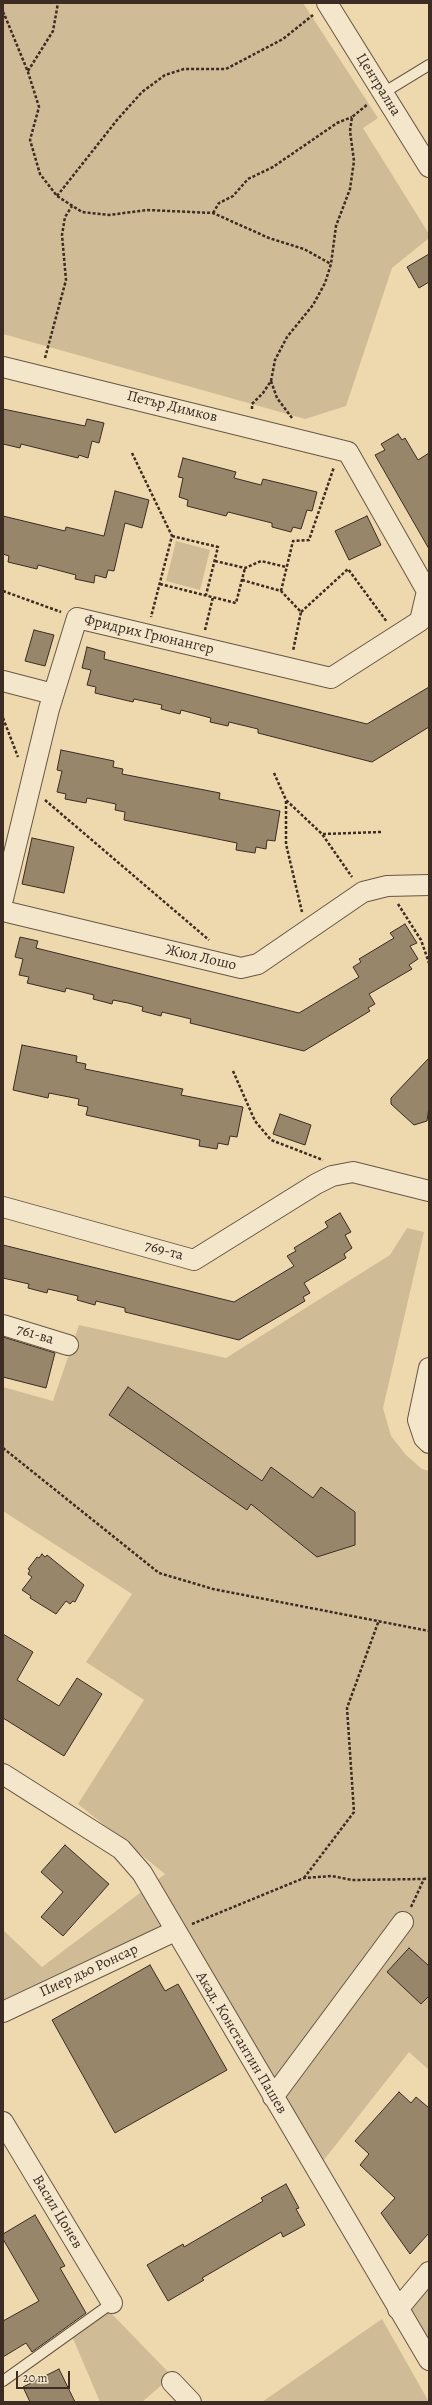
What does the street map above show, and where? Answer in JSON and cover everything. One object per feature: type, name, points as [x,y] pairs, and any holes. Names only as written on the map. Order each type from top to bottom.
[{"type":"street","name":"Централна","points":[[321,7],[378,96],[427,158]]},
{"type":"street","name":"Петър Димков","points":[[3,367],[340,450]]},
{"type":"street","points":[[340,450],[348,452],[428,592]]},
{"type":"street","name":"Фридрих Грюнангер","points":[[3,899],[29,786],[53,694],[77,618],[331,678],[420,621],[428,592]]},
{"type":"street","points":[[3,681],[53,694]]},
{"type":"street","name":"Жюл Лошо","points":[[3,911],[241,968],[258,964],[363,892],[387,886],[429,885]]},
{"type":"street","name":"769-та","points":[[3,1207],[194,1260],[316,1184],[332,1176],[353,1172],[429,1191]]},
{"type":"street","name":"761-ва","points":[[3,1325],[68,1345]]},
{"type":"street","points":[[429,1368],[418,1420],[424,1438],[429,1443]]},
{"type":"street","name":"Акад. Константин Пашев","points":[[3,1774],[121,1849],[142,1873],[398,2309],[428,2355]]},
{"type":"street","points":[[273,2097],[403,1922]]},
{"type":"street","name":"Пиер дьо Ронсар","points":[[3,2012],[175,1931]]},
{"type":"street","name":"Васил Цонев","points":[[3,2122],[112,2303]]},
{"type":"street","points":[[398,2309],[429,2272]]},
{"type":"street","points":[[172,2382],[191,2402]]},
{"type":"lane","points":[[378,96],[429,65]]},
{"type":"lane","points":[[3,2381],[112,2303]]},
{"type":"path","points":[[28,72],[53,31],[58,3]]},
{"type":"path","points":[[57,196],[117,120],[142,92],[165,75],[184,69],[226,70],[283,39],[321,7]]},
{"type":"path","points":[[3,12],[28,72],[39,107],[30,140],[40,174],[57,196],[82,212],[109,215],[147,210],[213,213],[270,238],[304,249],[331,264]]},
{"type":"path","points":[[213,213],[219,203],[233,196],[248,179],[273,167],[337,123],[352,117],[378,96]]},
{"type":"path","points":[[250,428],[252,404],[264,393],[271,381],[275,360],[287,337],[313,305],[325,283],[331,264],[336,226],[350,189],[354,161],[350,131],[352,117]]},
{"type":"path","points":[[41,376],[66,280],[62,235],[65,217],[72,206]]},
{"type":"path","points":[[271,381],[276,398],[305,441]]},
{"type":"path","points":[[281,591],[293,541],[309,540],[340,450]]},
{"type":"path","points":[[132,453],[172,536],[146,634]]},
{"type":"path","points":[[172,536],[218,547],[206,595]]},
{"type":"path","points":[[214,561],[245,568],[261,561],[286,567]]},
{"type":"path","points":[[160,584],[236,603],[245,568]]},
{"type":"path","points":[[290,668],[301,612],[348,569],[397,635]]},
{"type":"path","points":[[242,580],[281,591],[301,612]]},
{"type":"path","points":[[3,591],[77,618]]},
{"type":"path","points":[[201,648],[213,597]]},
{"type":"path","points":[[3,718],[18,759]]},
{"type":"path","points":[[274,772],[286,800],[286,844],[306,930]]},
{"type":"path","points":[[29,786],[211,942]]},
{"type":"path","points":[[286,800],[322,834],[363,892]]},
{"type":"path","points":[[322,834],[381,832]]},
{"type":"path","points":[[387,886],[422,940],[429,963]]},
{"type":"path","points":[[233,1071],[255,1121],[271,1140],[326,1161]]},
{"type":"path","points":[[3,1448],[159,1573],[213,1589],[379,1620],[414,1630],[429,1631]]},
{"type":"path","points":[[304,1878],[354,1812],[347,1708],[379,1620]]},
{"type":"path","points":[[175,1931],[304,1878],[332,1876],[352,1880],[429,1878]]},
{"type":"path","points":[[403,1922],[424,1879]]},
{"type":"shaded area","points":[[3,3],[303,3],[378,118],[363,128],[429,234],[429,238],[392,268],[346,406],[305,419],[3,334]]},
{"type":"shaded area","points":[[176,541],[210,550],[200,590],[166,581]]},
{"type":"shaded area","points":[[407,1228],[424,1232],[383,1408],[391,1436],[406,1455],[422,1469],[429,1471],[429,2070],[409,2052],[316,2170],[175,1931],[3,2012],[3,1930],[42,1967],[165,1874],[78,1804],[144,1700],[86,1662],[132,1594],[3,1511],[3,1387],[53,1401],[79,1325],[226,1358],[390,1255]]},
{"type":"shaded area","points":[[429,2272],[429,2353],[398,2309]]},
{"type":"shaded area","points":[[109,2311],[172,2376],[142,2402],[100,2402],[72,2336]]},
{"type":"shaded area","points":[[382,2319],[429,2402],[262,2402]]},
{"type":"building","points":[[429,254],[429,282],[419,288],[407,267]]},
{"type":"building","points":[[3,409],[85,426],[87,419],[104,423],[99,443],[92,441],[88,458],[79,455],[78,458],[21,444],[20,448],[3,444]]},
{"type":"building","points":[[398,434],[402,440],[405,438],[418,460],[429,453],[429,549],[375,455],[385,450],[381,444]]},
{"type":"building","points":[[183,458],[236,472],[234,478],[261,485],[263,479],[317,492],[312,511],[307,510],[301,529],[293,527],[291,532],[272,527],[272,523],[228,512],[226,516],[187,506],[188,500],[179,497],[183,478],[178,477]]},
{"type":"building","points":[[115,491],[149,500],[142,528],[125,523],[114,571],[108,570],[106,578],[95,575],[94,583],[75,579],[76,575],[38,565],[37,569],[8,562],[9,556],[3,554],[3,516],[65,531],[66,527],[104,536]]},
{"type":"building","points":[[367,516],[381,545],[349,560],[335,531]]},
{"type":"building","points":[[34,630],[54,635],[45,666],[25,661]]},
{"type":"building","points":[[87,647],[105,652],[104,659],[367,724],[429,687],[429,727],[372,762],[258,733],[258,729],[229,722],[228,726],[210,722],[211,718],[181,710],[180,714],[161,709],[162,705],[134,699],[133,702],[95,693],[96,687],[87,685],[91,670],[82,668]]},
{"type":"building","points":[[61,750],[114,761],[113,767],[123,769],[122,774],[220,793],[219,799],[280,811],[275,841],[267,840],[266,849],[256,847],[255,853],[236,850],[237,843],[124,820],[125,812],[115,810],[116,804],[87,798],[86,803],[65,799],[66,794],[57,792],[62,771],[57,770]]},
{"type":"building","points":[[32,838],[74,847],[64,893],[22,884]]},
{"type":"building","points":[[405,924],[417,943],[410,946],[418,959],[409,965],[412,969],[369,994],[375,1004],[368,1008],[370,1011],[304,1051],[190,1023],[191,1019],[162,1012],[161,1016],[142,1011],[143,1007],[128,1003],[113,1000],[112,1004],[93,999],[94,995],[66,988],[65,992],[27,983],[29,977],[19,975],[23,959],[15,957],[20,937],[38,941],[36,948],[299,1013],[359,977],[353,967],[361,962],[359,959],[394,938],[390,933]]},
{"type":"building","points":[[22,1045],[77,1056],[76,1062],[86,1064],[85,1069],[183,1089],[181,1095],[243,1107],[237,1137],[230,1136],[228,1145],[218,1143],[217,1149],[199,1146],[200,1140],[86,1115],[88,1107],[78,1105],[79,1099],[49,1093],[48,1098],[13,1090]]},
{"type":"building","points":[[429,1058],[429,1107],[427,1121],[414,1125],[391,1104],[391,1098]]},
{"type":"building","points":[[280,1114],[311,1125],[305,1145],[273,1134]]},
{"type":"building","points":[[340,1213],[351,1232],[345,1235],[352,1248],[344,1254],[346,1258],[304,1283],[310,1293],[303,1297],[305,1301],[239,1340],[125,1312],[125,1308],[96,1301],[95,1305],[77,1300],[78,1296],[48,1289],[47,1293],[28,1288],[29,1284],[3,1278],[3,1245],[234,1302],[294,1266],[287,1256],[296,1251],[294,1248],[328,1227],[325,1222]]},
{"type":"building","points":[[3,1337],[55,1353],[46,1388],[3,1377]]},
{"type":"building","points":[[128,1387],[262,1481],[271,1467],[313,1498],[321,1487],[355,1512],[355,1545],[317,1557],[251,1504],[247,1510],[109,1415]]},
{"type":"building","points":[[42,1554],[45,1557],[47,1555],[84,1585],[75,1602],[73,1601],[70,1604],[66,1601],[56,1614],[30,1598],[31,1596],[22,1590],[32,1577],[28,1574],[30,1570],[28,1569],[37,1557],[39,1558]]},
{"type":"building","points":[[3,1634],[33,1652],[17,1680],[59,1706],[77,1678],[102,1694],[64,1756],[3,1718]]},
{"type":"building","points":[[65,1845],[109,1884],[63,1936],[41,1917],[63,1892],[41,1872]]},
{"type":"building","points":[[409,1948],[429,1966],[429,1996],[421,2004],[387,1972]]},
{"type":"building","points":[[150,1965],[165,1991],[178,1984],[227,2070],[115,2133],[52,2020]]},
{"type":"building","points":[[399,2092],[411,2103],[416,2097],[429,2108],[429,2233],[410,2254],[381,2213],[395,2198],[360,2165],[369,2154],[355,2141]]},
{"type":"building","points":[[286,2184],[299,2208],[296,2209],[305,2225],[283,2237],[281,2232],[202,2278],[204,2280],[168,2301],[147,2265],[183,2244],[184,2247],[263,2201],[261,2198]]},
{"type":"building","points":[[35,2215],[65,2266],[60,2268],[86,2313],[32,2352],[26,2343],[3,2357],[3,2321],[39,2301],[3,2239],[3,2234]]},
{"type":"building","points":[[59,2369],[75,2402],[30,2402],[23,2387]]}]
